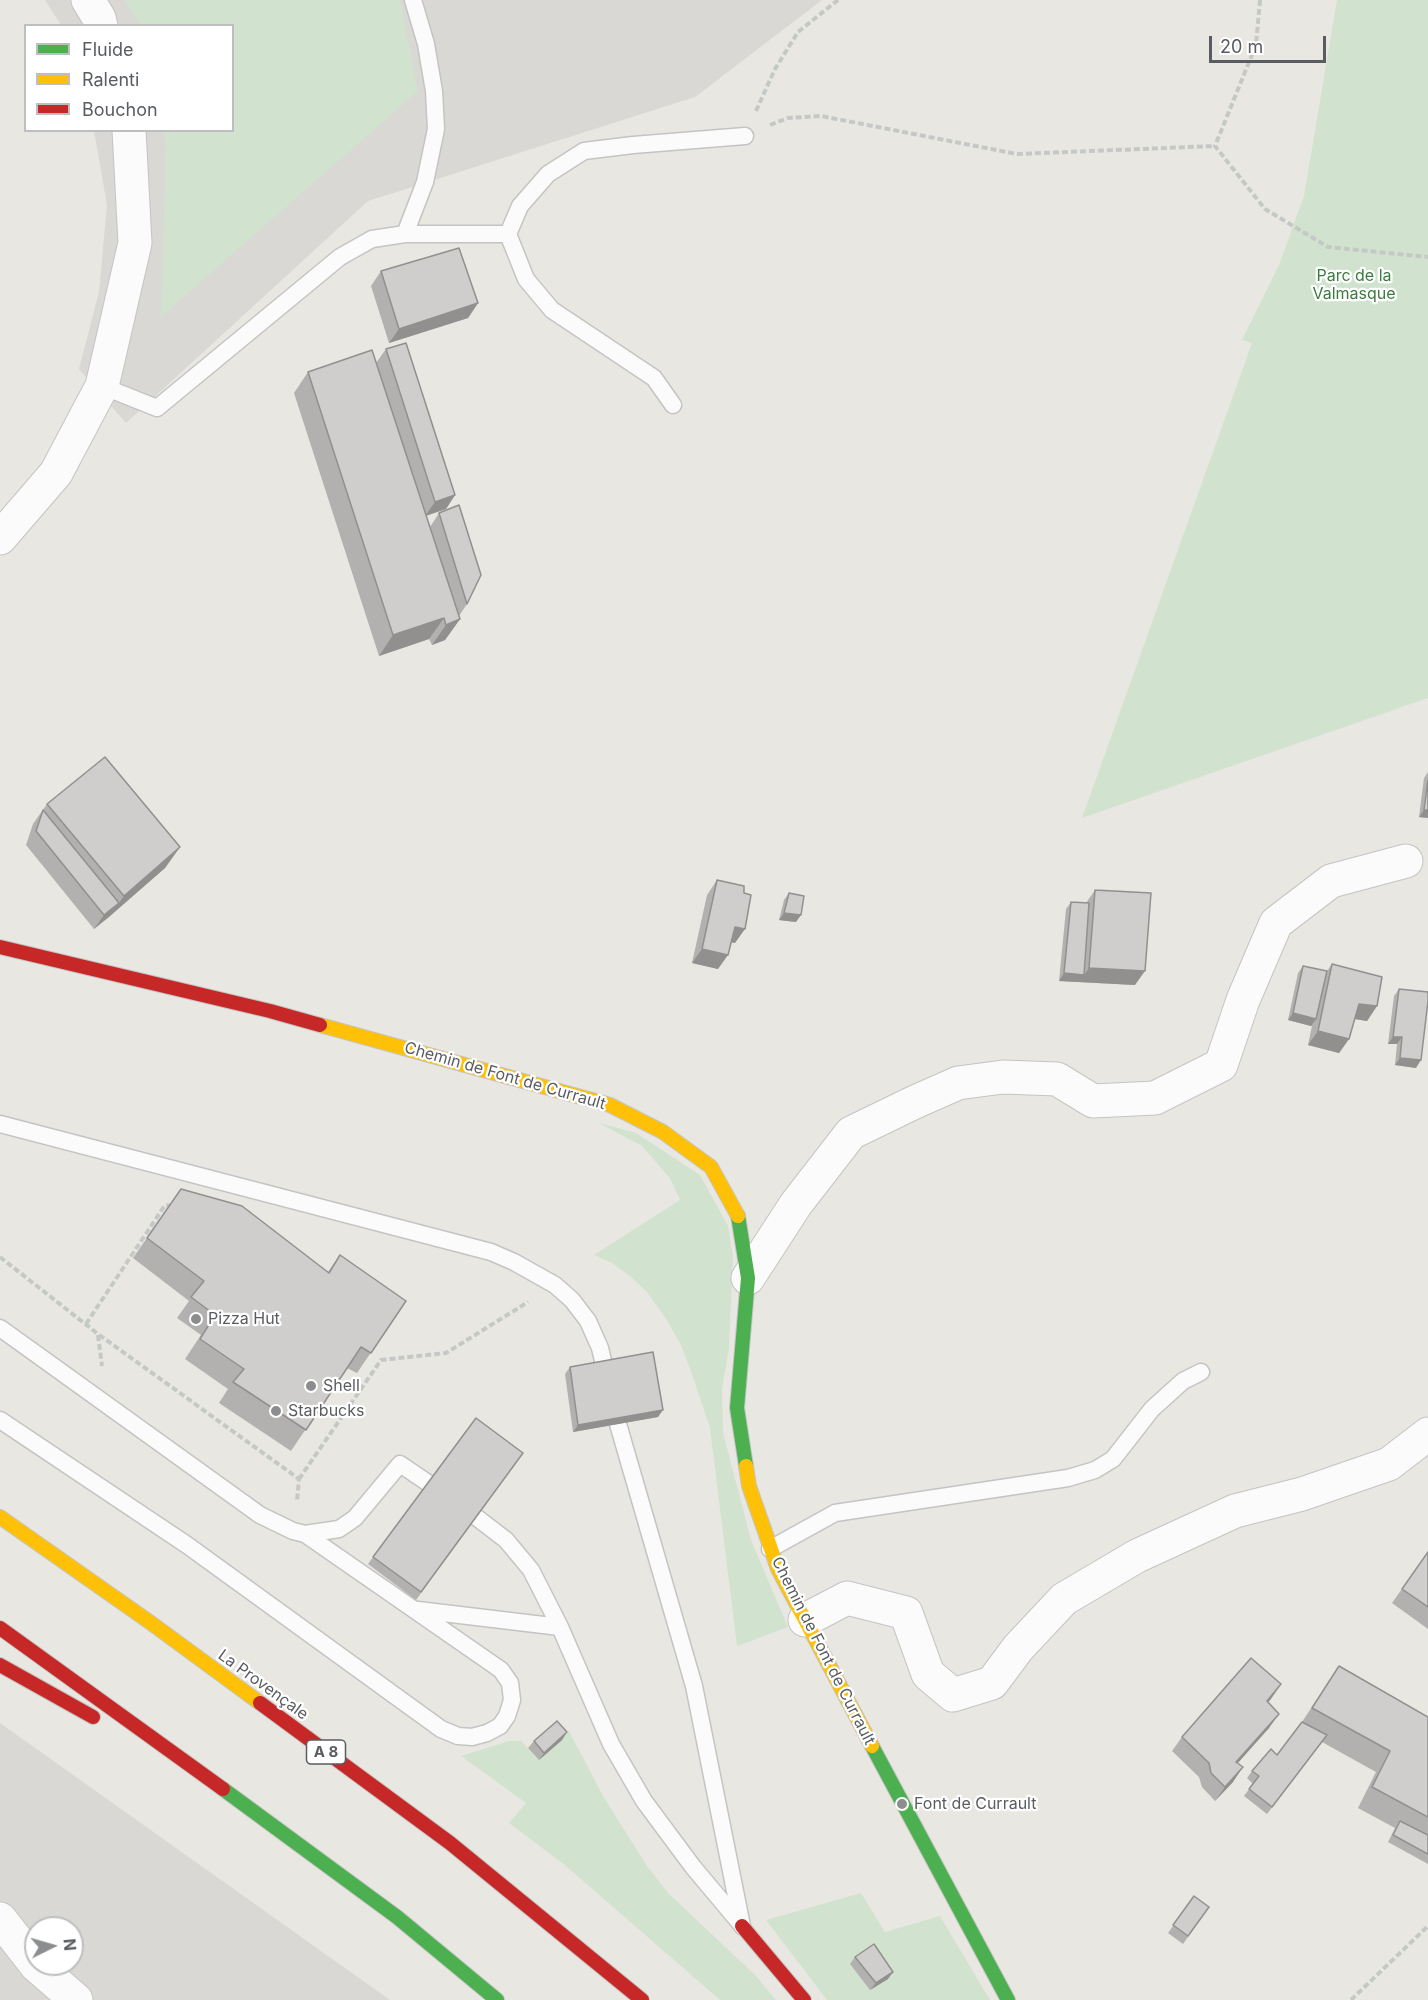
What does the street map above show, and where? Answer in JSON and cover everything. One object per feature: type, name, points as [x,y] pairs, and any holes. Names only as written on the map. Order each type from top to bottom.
[{"type":"main road","name":"Chemin de Font de Currault","points":[[0,947],[270,1011],[610,1105],[663,1132],[711,1167],[740,1219],[748,1278],[736,1408],[748,1486],[770,1549],[778,1569],[1008,2000]]},
{"type":"main road","name":"La Provençale","points":[[0,1516],[151,1623],[450,1843],[642,2000]]},
{"type":"main road","points":[[0,1628],[397,1917],[497,2000]]},
{"type":"main road","points":[[0,1665],[104,1723]]},
{"type":"main road","points":[[125,1734],[228,1792]]},
{"type":"main road","points":[[742,1926],[804,2000]]},
{"type":"street","points":[[88,0],[100,24]]},
{"type":"street","points":[[0,538],[56,473],[102,386],[135,243],[129,132]]},
{"type":"street","points":[[748,1278],[796,1204],[851,1133],[915,1102],[958,1083],[1003,1077],[1057,1079],[1093,1101],[1155,1098],[1221,1065],[1243,1000],[1276,923],[1331,881],[1406,861]]},
{"type":"street","points":[[805,1620],[847,1598],[906,1613],[928,1674],[953,1695],[992,1683],[1018,1648],[1064,1599],[1137,1556],[1235,1511],[1302,1494],[1389,1464],[1428,1434]]},
{"type":"street","points":[[0,1919],[36,1965],[76,2000]]},
{"type":"lane","points":[[405,234],[425,182],[436,129],[434,91],[426,44],[414,0]]},
{"type":"lane","points":[[673,405],[654,378],[552,310],[526,279],[508,234],[520,206],[548,174],[584,151],[633,144],[745,136]]},
{"type":"lane","points":[[102,386],[157,408],[340,257],[372,239],[405,234],[508,234]]},
{"type":"lane","points":[[0,1124],[491,1252],[555,1285],[572,1300],[588,1321],[600,1348],[618,1424],[694,1686],[742,1926]]},
{"type":"lane","points":[[0,1328],[260,1515],[304,1534],[501,1670],[510,1683],[512,1700],[507,1716],[500,1726],[472,1737],[458,1736],[441,1729],[187,1545],[0,1420]]},
{"type":"lane","points":[[770,1549],[835,1514],[1068,1478],[1095,1470],[1113,1459],[1152,1409],[1183,1381],[1201,1372]]},
{"type":"lane","points":[[304,1534],[339,1529],[355,1518],[400,1464],[428,1483]]},
{"type":"lane","points":[[476,1517],[506,1540],[531,1570],[560,1627],[611,1744],[644,1801],[693,1867],[742,1926]]},
{"type":"lane","points":[[414,1610],[560,1627]]},
{"type":"path","points":[[745,136],[775,69],[798,32],[838,0]]},
{"type":"path","points":[[1215,146],[1256,45],[1260,0]]},
{"type":"path","points":[[745,136],[788,118],[822,116],[1017,154],[1215,146]]},
{"type":"path","points":[[1215,146],[1265,209],[1328,247],[1428,257]]},
{"type":"path","points":[[86,1324],[165,1204],[178,1207]]},
{"type":"path","points":[[299,1479],[381,1360],[446,1353],[555,1285]]},
{"type":"path","points":[[1351,2000],[1428,1926]]},
{"type":"shaded area","points":[[45,0],[822,0],[695,97],[368,201],[126,423],[79,369],[99,292],[107,205],[94,132],[234,132],[234,24],[60,24]]},
{"type":"shaded area","points":[[0,1723],[390,2000],[0,2000]]},
{"type":"green space","points":[[125,0],[400,0],[418,91],[161,317],[166,142],[163,132],[234,132],[234,24],[139,24]]},
{"type":"green space","name":"Parc de la Valmasque","points":[[1337,0],[1428,0],[1428,698],[1082,818],[1252,343],[1242,340],[1279,265],[1304,196]]},
{"type":"green space","points":[[599,1123],[636,1133],[700,1175],[728,1226],[733,1256],[729,1348],[722,1389],[723,1433],[751,1540],[788,1627],[737,1646],[710,1428],[693,1377],[681,1345],[647,1292],[612,1263],[594,1255],[680,1200],[670,1178],[642,1146]]},
{"type":"green space","points":[[569,1731],[603,1796],[647,1866],[669,1894],[755,1975],[776,2000],[720,2000],[566,1866],[509,1823],[526,1803],[461,1756],[509,1741],[521,1741],[539,1760]]},
{"type":"green space","points":[[861,1893],[885,1932],[940,1916],[990,2000],[827,2000],[766,1920]]},
{"type":"building","points":[[459,248],[478,303],[399,329],[381,271]]},
{"type":"building","points":[[406,343],[455,495],[435,502],[386,349]]},
{"type":"building","points":[[372,350],[460,619],[446,625],[444,618],[393,635],[308,372]]},
{"type":"building","points":[[459,505],[481,575],[467,604],[439,513]]},
{"type":"building","points":[[105,757],[180,847],[124,896],[47,804]]},
{"type":"building","points":[[1428,780],[1428,810],[1424,810]]},
{"type":"building","points":[[43,810],[119,903],[104,915],[36,831]]},
{"type":"building","points":[[717,880],[744,886],[744,893],[751,895],[745,929],[735,927],[728,955],[702,949]]},
{"type":"building","points":[[1095,890],[1151,893],[1145,971],[1089,968]]},
{"type":"building","points":[[789,893],[804,896],[801,915],[784,913]]},
{"type":"building","points":[[1071,902],[1089,903],[1084,975],[1064,973]]},
{"type":"building","points":[[1332,964],[1382,977],[1377,1006],[1359,1004],[1349,1039],[1318,1031]]},
{"type":"building","points":[[1303,966],[1327,971],[1316,1019],[1293,1013]]},
{"type":"building","points":[[1399,989],[1428,992],[1421,1060],[1400,1058],[1402,1037],[1393,1037]]},
{"type":"building","points":[[181,1189],[242,1206],[329,1273],[340,1255],[406,1301],[371,1353],[361,1347],[306,1430],[233,1382],[244,1369],[200,1339],[215,1315],[191,1297],[204,1281],[147,1238]]},
{"type":"building","points":[[653,1352],[663,1410],[578,1425],[570,1367]]},
{"type":"building","points":[[476,1418],[523,1453],[421,1592],[373,1557]]},
{"type":"building","points":[[1428,1552],[1428,1607],[1402,1589]]},
{"type":"building","points":[[1251,1658],[1281,1684],[1267,1701],[1279,1714],[1236,1762],[1243,1767],[1225,1787],[1211,1773],[1209,1763],[1182,1737]]},
{"type":"building","points":[[1339,1666],[1428,1717],[1428,1817],[1372,1787],[1390,1751],[1312,1708]]},
{"type":"building","points":[[557,1721],[567,1732],[544,1753],[534,1741]]},
{"type":"building","points":[[1302,1722],[1327,1735],[1272,1807],[1249,1789],[1259,1776],[1252,1771],[1271,1749],[1277,1755]]},
{"type":"building","points":[[1400,1821],[1428,1835],[1428,1854],[1393,1835]]},
{"type":"building","points":[[1194,1896],[1209,1907],[1188,1936],[1173,1925]]},
{"type":"building","points":[[874,1944],[893,1972],[876,1983],[855,1957]]},
{"type":"traffic: fast","points":[[738,1216],[748,1278],[737,1408],[746,1466]]},
{"type":"traffic: fast","points":[[872,1746],[1008,2000]]},
{"type":"traffic: fast","points":[[223,1789],[397,1917],[497,2000]]},
{"type":"traffic: slow","points":[[320,1025],[610,1105],[663,1132],[711,1167],[738,1216]]},
{"type":"traffic: slow","points":[[746,1466],[749,1486],[778,1569],[872,1746]]},
{"type":"traffic: slow","points":[[0,1517],[260,1703]]},
{"type":"traffic: jam","points":[[0,947],[320,1025]]},
{"type":"traffic: jam","points":[[0,1628],[223,1789]]},
{"type":"traffic: jam","points":[[0,1665],[93,1717]]},
{"type":"traffic: jam","points":[[260,1703],[450,1843],[642,2000]]},
{"type":"traffic: jam","points":[[742,1926],[804,2000]]},
{"type":"place","name":"Pizza Hut","points":[[196,1319]]},
{"type":"place","name":"Shell","points":[[311,1386]]},
{"type":"place","name":"Starbucks","points":[[276,1411]]},
{"type":"place","name":"Font de Currault","points":[[902,1804]]}]
